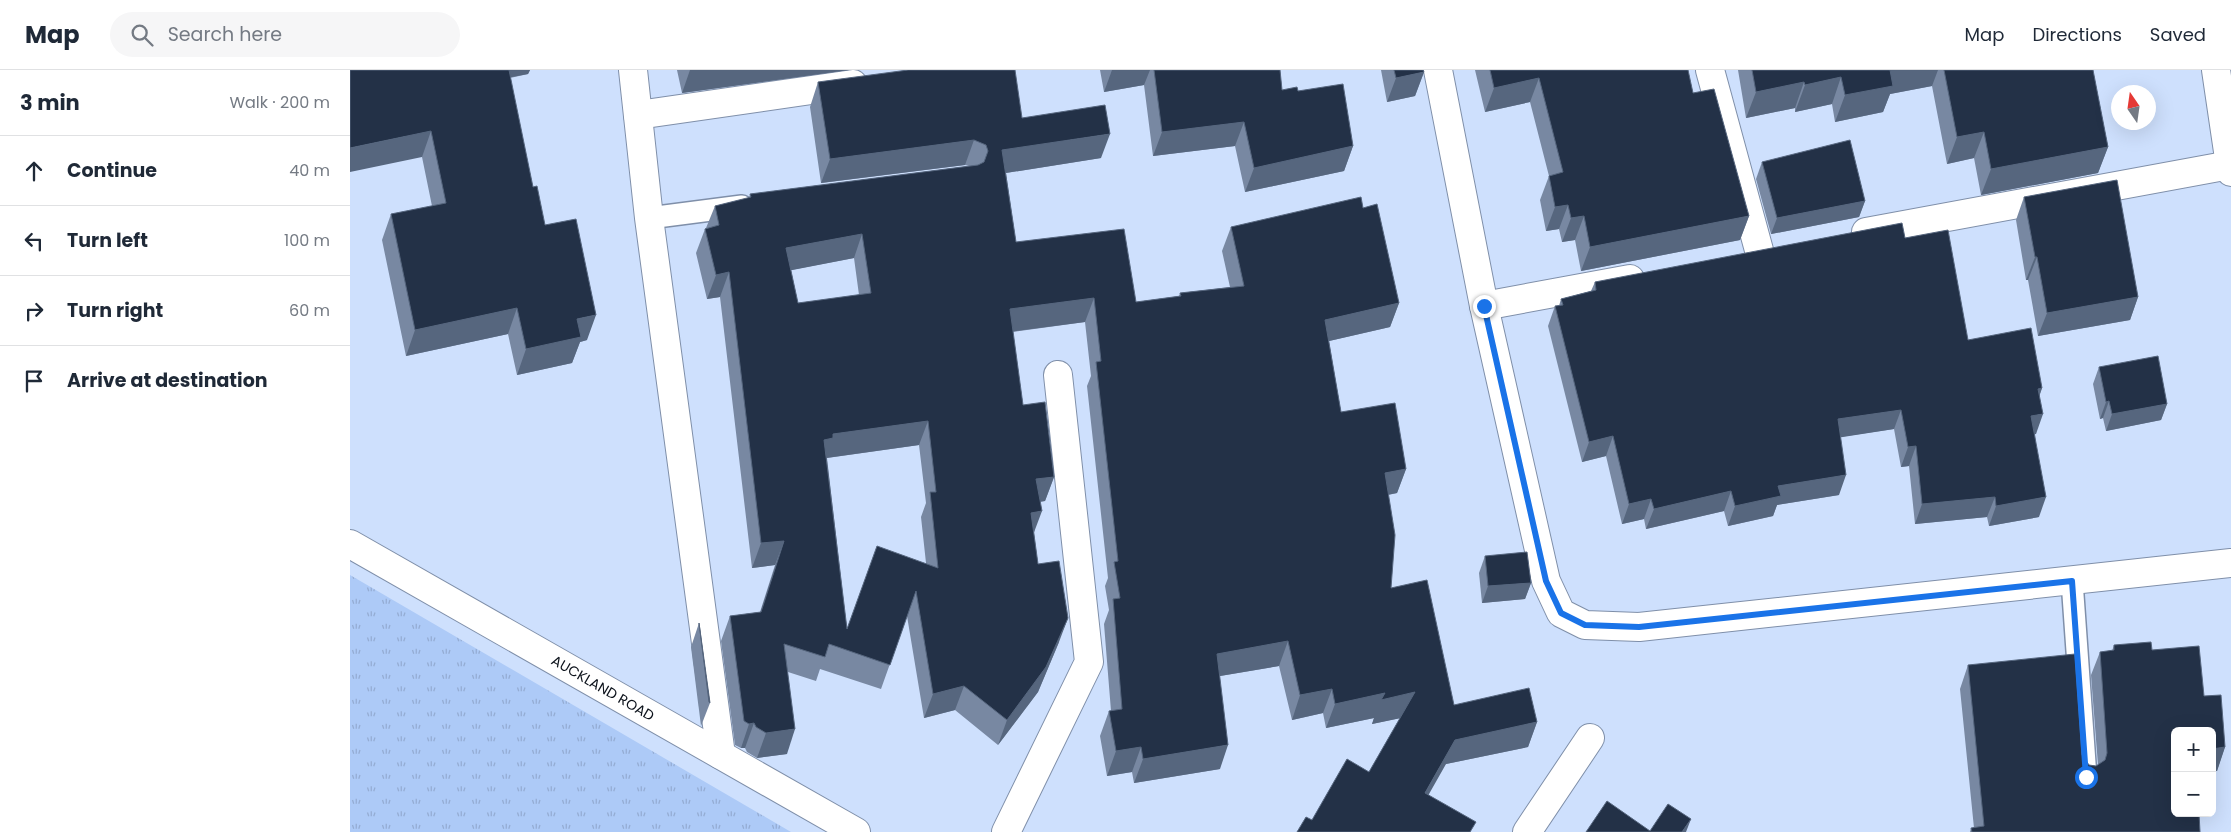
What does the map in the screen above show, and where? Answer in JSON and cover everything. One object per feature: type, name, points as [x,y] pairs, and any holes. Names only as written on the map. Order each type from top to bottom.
[{"type":"street","points":[[633,70],[649,218],[721,755]]},
{"type":"street","points":[[1438,70],[1484,306],[1546,581],[1561,613],[1585,625],[1639,627],[2231,563]]},
{"type":"street","points":[[1710,70],[1760,254]]},
{"type":"street","points":[[1841,237],[2230,168],[2216,70]]},
{"type":"street","points":[[638,115],[874,81]]},
{"type":"street","points":[[1731,260],[1787,248]]},
{"type":"street","points":[[1484,306],[1655,274]]},
{"type":"street","points":[[1006,832],[1089,662],[1058,375]]},
{"type":"street","name":"AUCKLAND ROAD","points":[[350,544],[856,832]]},
{"type":"street","points":[[1527,832],[1590,738]]},
{"type":"lane","points":[[649,218],[765,203]]},
{"type":"lane","points":[[2072,581],[2086,777]]},
{"type":"green space","points":[[350,575],[791,832],[350,832]]},
{"type":"building","points":[[350,70],[509,70],[533,187],[537,186],[545,225],[576,219],[596,315],[577,319],[581,337],[526,349],[517,308],[415,330],[391,214],[446,203],[431,131],[350,148]]},
{"type":"building","points":[[908,70],[1015,70],[1022,118],[1105,105],[1110,134],[1002,150],[1016,242],[1124,229],[1136,302],[1181,296],[1180,293],[1244,286],[1231,227],[1361,197],[1363,208],[1377,204],[1399,303],[1325,320],[1341,412],[1395,403],[1406,469],[1385,473],[1395,535],[1391,588],[1427,580],[1454,705],[1529,688],[1537,722],[1455,740],[1425,793],[1476,822],[1470,832],[1297,832],[1306,817],[1312,820],[1347,759],[1369,772],[1415,692],[1381,700],[1385,693],[1335,704],[1332,689],[1300,695],[1288,641],[1217,654],[1228,745],[1143,759],[1141,747],[1116,751],[1109,711],[1122,709],[1113,599],[1120,598],[1114,562],[1118,561],[1096,362],[1101,361],[1094,298],[1010,309],[1023,405],[1045,402],[1054,477],[1036,479],[1042,511],[1031,513],[1038,564],[1059,561],[1068,618],[1046,667],[1007,720],[964,686],[933,694],[916,591],[890,665],[829,644],[825,657],[784,644],[795,729],[766,733],[756,727],[754,723],[749,724],[744,721],[730,616],[761,612],[784,541],[761,543],[729,272],[716,275],[705,229],[719,225],[715,206],[751,197],[750,194],[978,165],[984,162],[988,151],[986,145],[974,140],[830,159],[818,82]],"holes":[[[862,234],[871,293],[798,303],[786,248]],[[928,421],[936,492],[930,492],[938,568],[877,546],[847,629],[824,440],[833,438],[833,434]]]},
{"type":"building","points":[[1154,70],[1280,70],[1282,90],[1297,87],[1298,91],[1343,84],[1353,146],[1254,168],[1244,122],[1162,132]]},
{"type":"building","points":[[1394,70],[1423,70],[1424,72],[1396,78]]},
{"type":"building","points":[[1490,70],[1688,70],[1693,93],[1714,89],[1749,216],[1590,247],[1584,216],[1571,218],[1568,205],[1555,207],[1549,176],[1563,172],[1539,78],[1494,88]]},
{"type":"building","points":[[1752,70],[1890,70],[1893,86],[1845,95],[1841,77],[1805,85],[1804,82],[1756,92]]},
{"type":"building","points":[[1944,70],[2093,70],[2108,147],[1991,169],[1984,132],[1957,137]]},
{"type":"building","points":[[1850,140],[1865,201],[1777,218],[1762,162]]},
{"type":"building","points":[[2117,180],[2138,297],[2047,313],[2024,197]]},
{"type":"building","points":[[1902,223],[1905,238],[1948,230],[1968,340],[2031,328],[2042,388],[2038,389],[2043,414],[2031,416],[2046,497],[1996,506],[1995,497],[1922,504],[1916,446],[1908,447],[1901,410],[1838,419],[1846,475],[1778,486],[1781,496],[1735,506],[1731,491],[1654,509],[1651,499],[1629,504],[1613,436],[1589,442],[1555,306],[1563,305],[1561,299],[1596,290],[1595,282]]},
{"type":"building","points":[[2158,356],[2167,404],[2112,414],[2109,401],[2106,402],[2099,367]]},
{"type":"building","points":[[1527,552],[1531,583],[1488,586],[1485,556]]},
{"type":"building","points":[[699,623],[710,703],[709,702]]},
{"type":"building","points":[[2151,642],[2152,650],[2199,646],[2204,696],[2221,695],[2225,747],[2216,748],[2216,727],[2171,727],[2171,817],[2199,817],[2200,832],[1972,832],[1971,828],[1984,826],[1968,665],[2075,654],[2082,755],[2089,765],[2096,766],[2105,760],[2107,753],[2100,652],[2114,650],[2114,645]]},
{"type":"building","points":[[1607,801],[1650,831],[1668,804],[1691,819],[1682,832],[1586,832]]},
{"type":"route","points":[[1484,306],[1546,581],[1561,613],[1585,625],[1639,627],[2072,581],[2086,777]]}]
